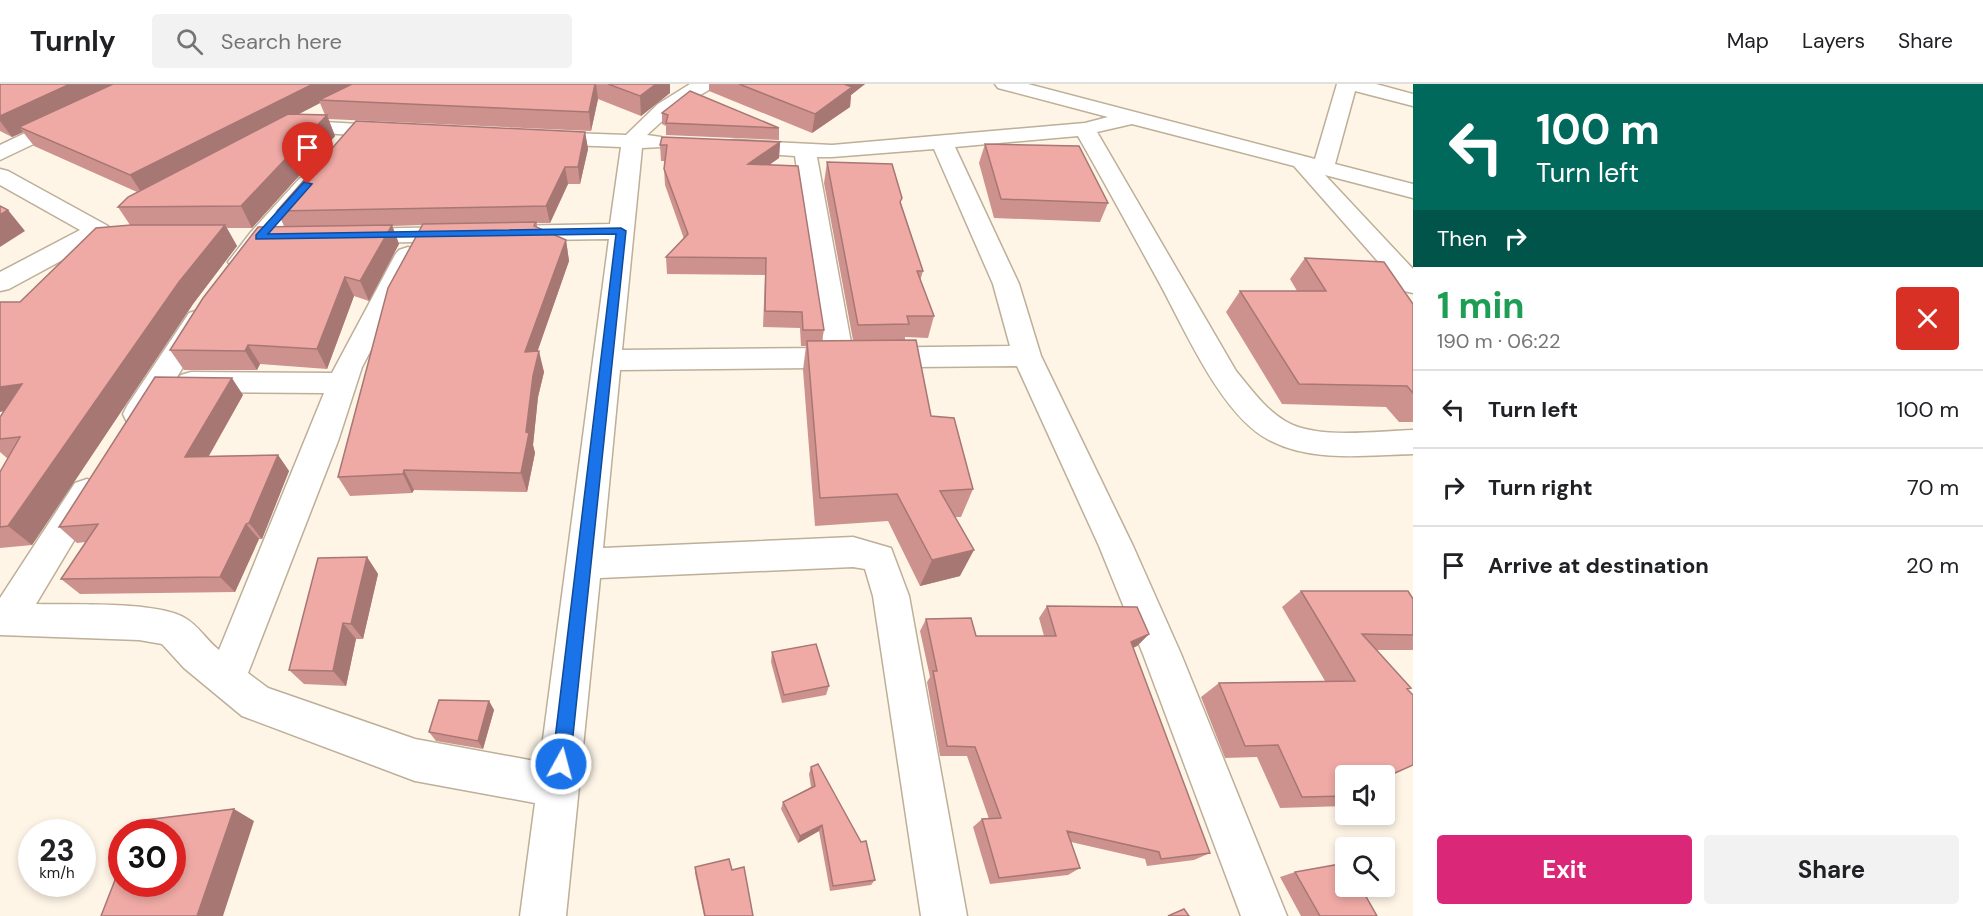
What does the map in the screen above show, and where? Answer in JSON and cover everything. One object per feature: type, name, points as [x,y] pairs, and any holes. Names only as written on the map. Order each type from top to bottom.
[{"type":"street","points":[[0,153],[144,84]]},
{"type":"street","points":[[669,84],[702,92]]},
{"type":"street","points":[[1005,84],[1413,191]]},
{"type":"street","points":[[1313,166],[1347,84]]},
{"type":"street","points":[[1353,84],[1413,100]]},
{"type":"street","points":[[543,916],[632,141],[643,125],[672,101],[702,92]]},
{"type":"street","points":[[272,137],[335,105]]},
{"type":"street","points":[[713,145],[832,151],[1084,129],[1133,117]]},
{"type":"street","points":[[292,126],[413,133]]},
{"type":"street","points":[[771,128],[832,151]]},
{"type":"street","points":[[1084,129],[1226,378],[1268,425],[1280,433],[1301,441],[1413,442]]},
{"type":"street","points":[[123,436],[218,293],[248,237],[327,161],[355,130]]},
{"type":"street","points":[[528,137],[678,144]]},
{"type":"street","points":[[942,142],[1006,284],[1028,356],[1116,546],[1162,654],[1264,916]]},
{"type":"street","points":[[805,150],[840,357]]},
{"type":"street","points":[[1313,166],[1413,285]]},
{"type":"street","points":[[0,176],[109,225],[0,283]]},
{"type":"street","points":[[329,237],[621,231]]},
{"type":"street","points":[[227,678],[322,441],[348,367],[419,235]]},
{"type":"street","points":[[75,243],[145,237]]},
{"type":"street","points":[[248,237],[295,237]]},
{"type":"street","points":[[606,360],[1028,356]]},
{"type":"street","points":[[158,382],[342,383]]},
{"type":"street","points":[[3,619],[98,475]]},
{"type":"street","points":[[584,564],[853,552],[879,558],[891,596],[944,916]]},
{"type":"street","points":[[3,619],[139,623],[173,630],[197,656],[256,703],[415,760],[558,786]]},
{"type":"building","points":[[0,84],[70,84],[0,116]]},
{"type":"building","points":[[113,84],[313,84],[130,175],[19,127]]},
{"type":"building","points":[[352,84],[595,84],[589,112],[319,100]]},
{"type":"building","points":[[608,84],[656,84],[640,96]]},
{"type":"building","points":[[739,84],[844,84],[852,87],[815,114]]},
{"type":"building","points":[[690,91],[779,128],[666,123],[668,115],[662,113]]},
{"type":"building","points":[[288,114],[327,115],[241,206],[118,207],[128,197]]},
{"type":"building","points":[[356,121],[585,132],[578,167],[565,167],[546,206],[277,211]]},
{"type":"building","points":[[662,137],[780,142],[748,164],[798,166],[824,330],[803,330],[802,312],[765,311],[766,258],[666,257],[688,234],[664,169],[667,145],[660,145]]},
{"type":"building","points":[[985,144],[1079,146],[1108,203],[1001,199]]},
{"type":"building","points":[[827,162],[892,164],[902,198],[900,202],[923,271],[917,271],[934,316],[907,316],[909,324],[858,325]]},
{"type":"building","points":[[0,206],[8,210],[0,215]]},
{"type":"building","points":[[536,222],[534,226],[566,240],[525,352],[539,351],[533,376],[526,432],[529,433],[521,473],[404,470],[403,474],[338,477],[388,288],[423,224]]},
{"type":"building","points":[[131,225],[225,225],[179,282],[8,526],[0,527],[0,472],[20,437],[0,439],[0,417],[22,384],[0,387],[0,302],[20,302],[96,228]]},
{"type":"building","points":[[392,225],[360,281],[345,277],[317,349],[248,345],[245,351],[170,350],[203,298],[258,227]]},
{"type":"building","points":[[1305,258],[1384,262],[1413,304],[1413,393],[1407,386],[1299,384],[1240,291],[1326,291]]},
{"type":"building","points":[[916,340],[931,416],[954,418],[973,489],[940,491],[974,550],[932,560],[897,494],[820,498],[807,341]]},
{"type":"building","points":[[155,377],[232,378],[185,457],[278,455],[249,523],[246,524],[220,577],[61,579],[98,524],[59,527]]},
{"type":"building","points":[[367,557],[351,624],[343,623],[333,671],[289,670],[318,558]]},
{"type":"building","points":[[1301,591],[1408,591],[1413,599],[1413,635],[1362,634],[1411,688],[1407,689],[1413,695],[1413,765],[1395,773],[1395,765],[1335,765],[1335,796],[1302,797],[1278,745],[1245,746],[1219,683],[1355,681]]},
{"type":"building","points":[[1047,606],[1137,607],[1149,634],[1131,642],[1210,853],[1161,859],[1159,852],[1067,831],[1080,868],[999,878],[982,819],[1001,818],[975,747],[947,746],[933,671],[937,671],[926,619],[971,618],[976,636],[1056,636]]},
{"type":"building","points":[[816,644],[829,686],[784,695],[772,652]]},
{"type":"building","points":[[439,700],[489,701],[478,741],[429,732]]},
{"type":"building","points":[[818,764],[861,842],[866,841],[875,880],[833,886],[822,825],[800,836],[783,802],[815,786],[811,767]]},
{"type":"building","points":[[234,809],[197,916],[101,916],[108,897],[186,897],[186,819],[153,819]]},
{"type":"building","points":[[729,859],[732,870],[744,867],[753,916],[705,916],[695,867]]},
{"type":"building","points":[[1335,865],[1335,897],[1366,897],[1377,916],[1320,916],[1295,872]]},
{"type":"building","points":[[1184,909],[1189,916],[1168,916]]},
{"type":"route","points":[[308,184],[260,237],[621,231],[561,764]]}]
